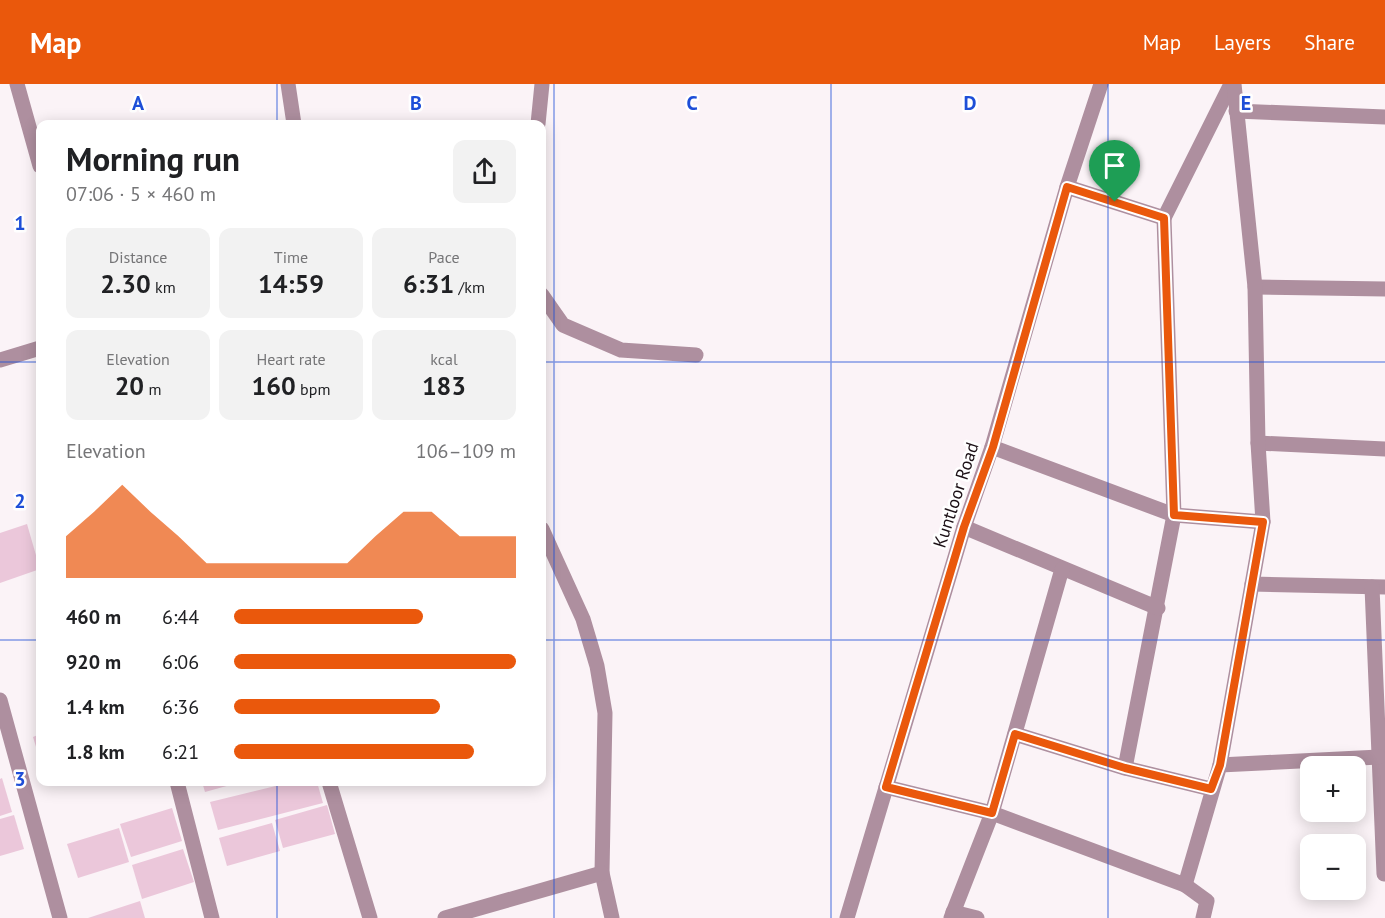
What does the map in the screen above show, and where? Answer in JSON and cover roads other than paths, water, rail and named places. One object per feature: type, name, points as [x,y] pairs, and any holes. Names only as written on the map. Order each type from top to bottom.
[{"type":"street","points":[[17,84],[36,152]]},
{"type":"street","points":[[288,84],[293,120]]},
{"type":"street","points":[[538,120],[542,84]]},
{"type":"street","name":"Kuntloor Road","points":[[847,918],[964,527],[993,447],[1067,187],[1101,84]]},
{"type":"street","points":[[1185,885],[1211,789],[1220,765],[1263,522],[1258,443],[1255,287],[1233,84]]},
{"type":"street","points":[[1125,768],[1158,608],[1174,515],[1164,218],[1233,84]]},
{"type":"street","points":[[1236,111],[1385,117]]},
{"type":"street","points":[[1067,187],[1164,218]]},
{"type":"street","points":[[1255,287],[1385,289]]},
{"type":"street","points":[[546,300],[564,325],[621,350],[696,355]]},
{"type":"street","points":[[0,360],[36,349]]},
{"type":"street","points":[[1258,443],[1385,448]]},
{"type":"street","points":[[993,447],[1174,515],[1263,522]]},
{"type":"street","points":[[964,527],[1158,608]]},
{"type":"street","points":[[546,538],[583,619],[597,666],[605,713],[602,873],[612,918]]},
{"type":"street","points":[[977,918],[952,915],[992,813],[1062,569]]},
{"type":"street","points":[[1252,584],[1379,587],[1379,757],[1384,874]]},
{"type":"street","points":[[0,700],[60,918]]},
{"type":"street","points":[[1015,734],[1125,768],[1211,789]]},
{"type":"street","points":[[1220,765],[1379,757]]},
{"type":"street","points":[[178,786],[212,918]]},
{"type":"street","points":[[330,786],[370,918]]},
{"type":"street","points":[[886,787],[992,813],[1185,885],[1207,901],[1203,918]]},
{"type":"street","points":[[445,918],[602,873]]}]
